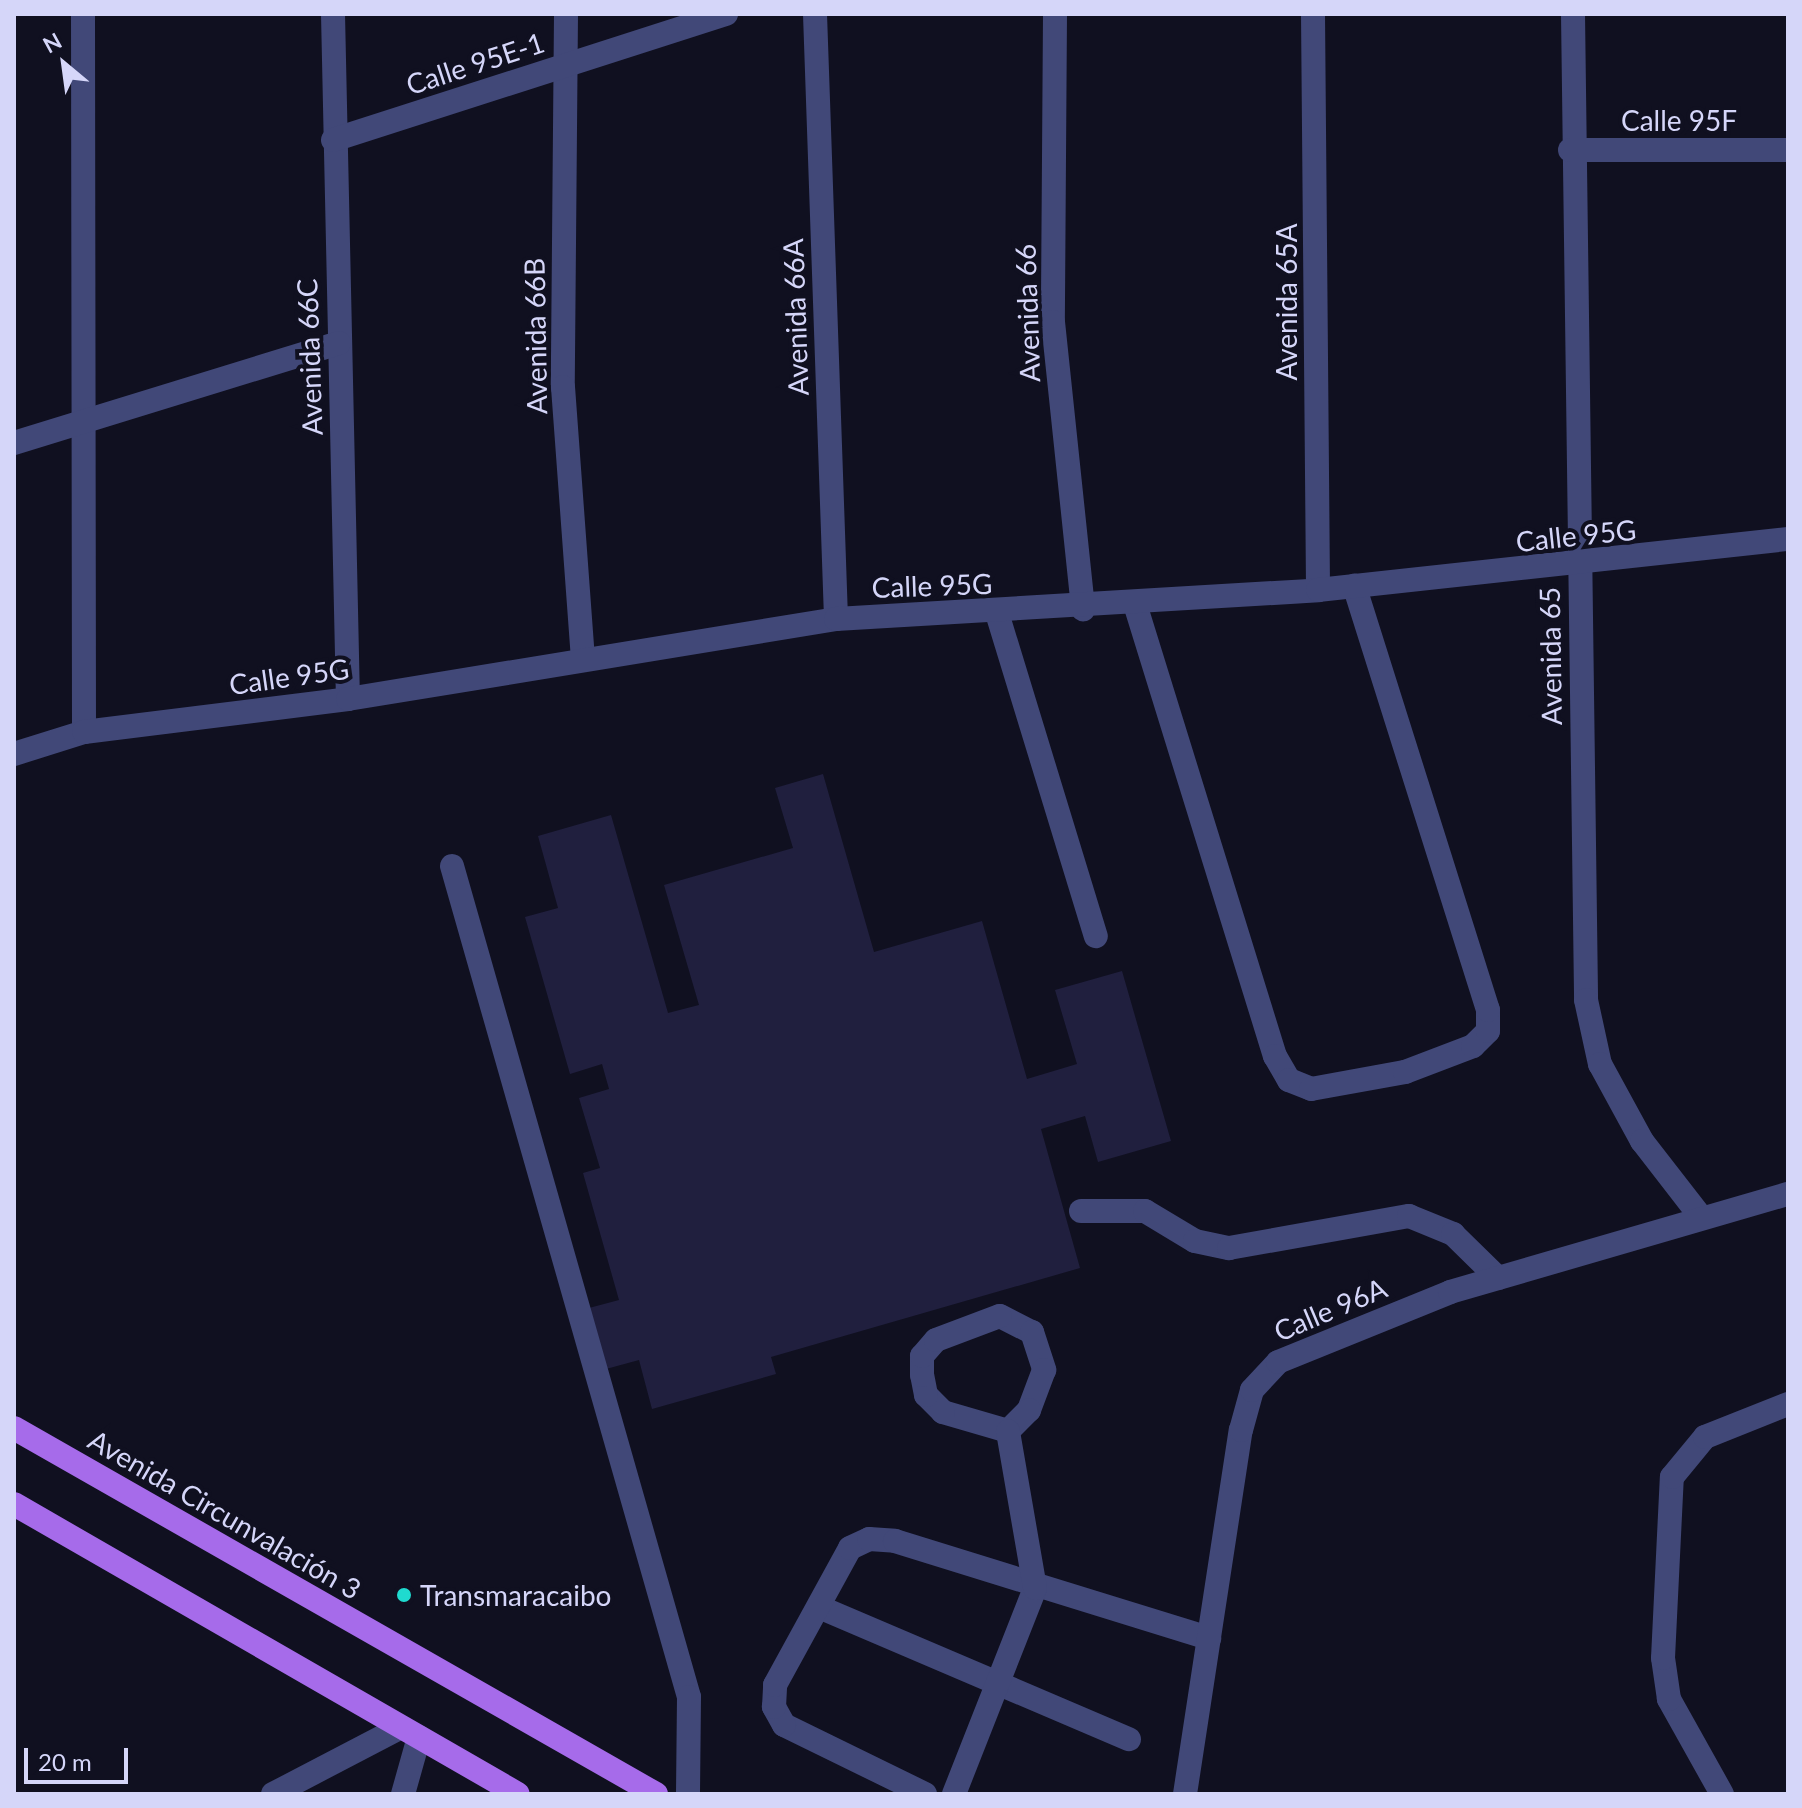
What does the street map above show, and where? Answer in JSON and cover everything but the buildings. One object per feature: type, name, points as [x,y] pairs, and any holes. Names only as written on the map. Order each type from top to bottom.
[{"type":"main road","name":"Avenida Circunvalación 3","points":[[14,1428],[656,1794]]},
{"type":"main road","points":[[14,1504],[518,1794]]},
{"type":"street","points":[[83,14],[84,732]]},
{"type":"street","name":"Avenida 66C","points":[[333,14],[333,140],[348,699]]},
{"type":"street","name":"Avenida 66B","points":[[566,14],[563,387],[583,657]]},
{"type":"street","name":"Calle 95E-1","points":[[333,140],[726,14]]},
{"type":"street","name":"Avenida 66A","points":[[815,14],[836,619]]},
{"type":"street","name":"Avenida 66","points":[[1055,14],[1053,322],[1083,609]]},
{"type":"street","name":"Avenida 65A","points":[[1313,14],[1318,590]]},
{"type":"street","name":"Avenida 65","points":[[1573,14],[1570,150],[1586,1000],[1600,1064],[1642,1141],[1701,1217]]},
{"type":"street","name":"Calle 95F","points":[[1570,150],[1788,150]]},
{"type":"street","points":[[14,443],[339,343]]},
{"type":"street","name":"Calle 95G","points":[[14,754],[84,732],[348,699],[583,657],[836,619],[1083,609],[1318,590],[1578,566],[1788,539]]},
{"type":"street","points":[[1135,604],[1275,1056],[1289,1080],[1311,1089],[1405,1072],[1473,1046],[1488,1031],[1488,1010],[1354,586]]},
{"type":"street","points":[[997,613],[1096,936]]},
{"type":"street","points":[[452,866],[689,1697],[688,1794]]},
{"type":"street","name":"Calle 96A","points":[[1185,1794],[1252,1390],[1278,1362],[1498,1278],[1788,1194]]},
{"type":"street","points":[[1081,1211],[1145,1211],[1195,1241],[1229,1248],[1409,1216],[1453,1234],[1498,1278]]},
{"type":"street","points":[[1000,1316],[1032,1332],[1044,1370],[1029,1410],[1008,1431],[962,1423],[926,1395],[922,1356],[936,1340],[1000,1316]]},
{"type":"street","points":[[1722,1794],[1669,1699],[1663,1658],[1672,1477],[1705,1437],[1788,1404]]},
{"type":"street","points":[[954,1794],[1035,1588],[1008,1431]]},
{"type":"street","points":[[925,1794],[784,1725],[774,1707],[775,1685],[850,1548],[869,1539],[1209,1638]]},
{"type":"street","points":[[819,1607],[996,1686],[1129,1739]]},
{"type":"street","points":[[273,1794],[410,1732]]},
{"type":"street","points":[[403,1794],[410,1732]]},
{"type":"place","name":"Transmaracaibo","points":[[404,1595]]}]
